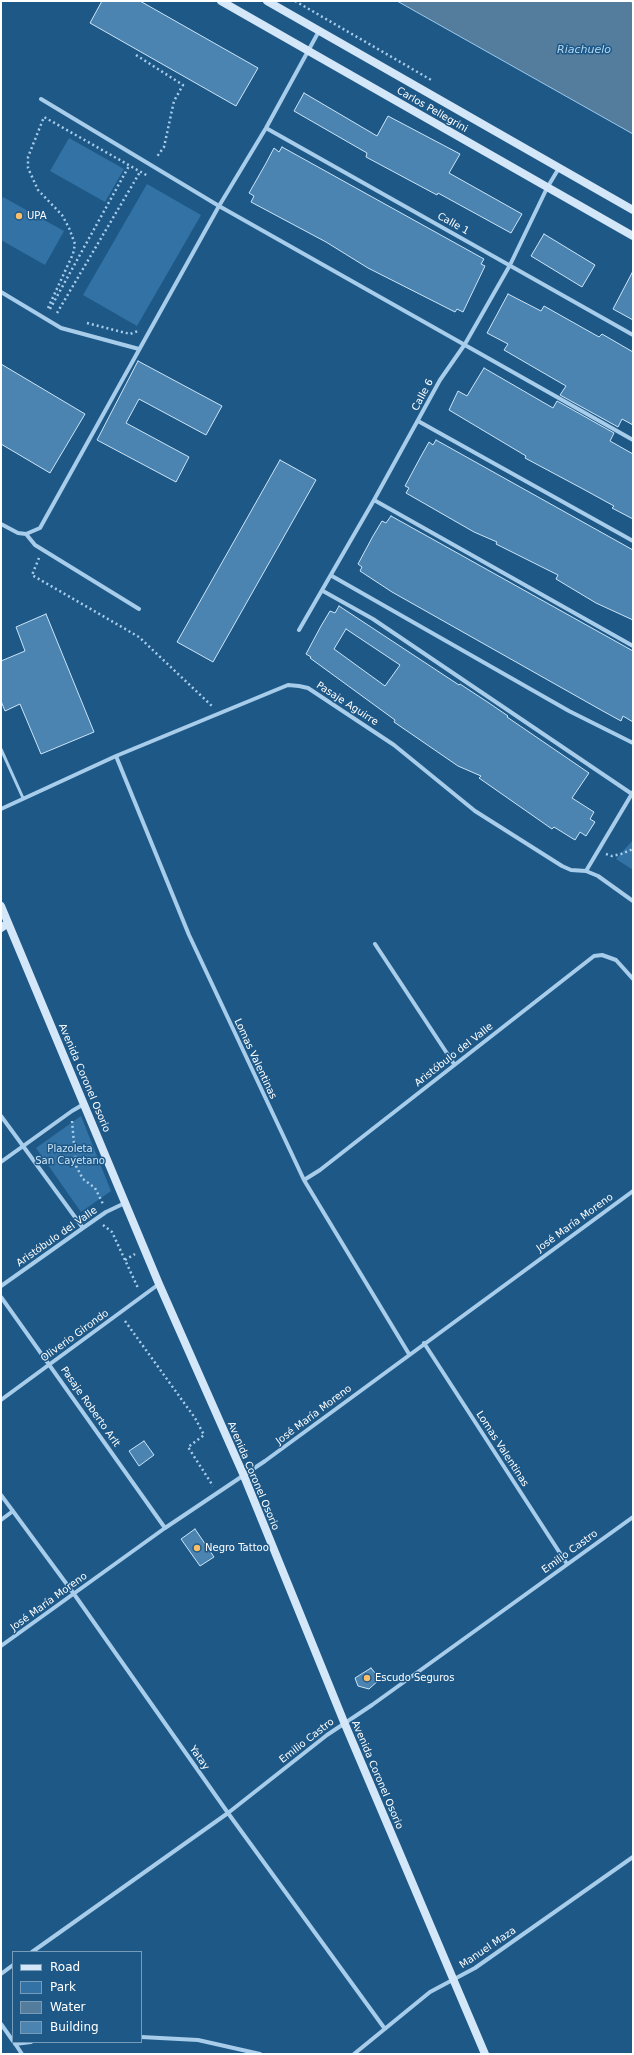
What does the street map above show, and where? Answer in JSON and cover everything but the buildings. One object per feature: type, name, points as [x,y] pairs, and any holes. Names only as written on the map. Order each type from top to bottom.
[{"type":"street","name":"Carlos Pellegrini","points":[[221,1],[310,50],[547,188],[633,236]]},
{"type":"street","name":"Carlos Pellegrini","points":[[267,1],[633,210]]},
{"type":"street","points":[[1,524],[18,533],[26,534],[40,528],[219,206],[266,128],[310,50],[319,31]]},
{"type":"street","points":[[41,100],[219,206],[633,440]]},
{"type":"street","name":"Calle 1","points":[[266,128],[633,335]]},
{"type":"street","name":"Calle 6","points":[[299,630],[332,576],[440,380],[465,344],[510,265],[547,188],[560,167]]},
{"type":"street","points":[[1,292],[61,328],[140,349]]},
{"type":"street","points":[[418,421],[633,541]]},
{"type":"street","points":[[374,500],[633,646]]},
{"type":"street","points":[[26,534],[35,545],[139,609]]},
{"type":"street","points":[[332,576],[562,707],[633,743]]},
{"type":"street","points":[[323,591],[373,619],[632,793],[586,872]]},
{"type":"street","name":"Pasaje Aguirre","points":[[1,809],[116,756],[288,685],[308,688],[410,757],[475,811],[562,866],[571,870],[586,872],[598,876],[633,901]]},
{"type":"street","name":"Lomas Valentinas","points":[[116,756],[195,948],[304,1180],[409,1354]]},
{"type":"street","name":"Avenida Coronel Osorio","points":[[1,906],[4,925],[84,1104],[159,1284],[244,1476],[344,1722],[452,1980],[485,2054]]},
{"type":"street","points":[[374,944],[454,1064]]},
{"type":"street","name":"Aristóbulo del Valle","points":[[304,1180],[320,1170],[594,956],[609,956],[616,960],[633,979]]},
{"type":"street","points":[[1,1162],[84,1104]]},
{"type":"street","points":[[1,1116],[83,1228]]},
{"type":"street","name":"José María Moreno","points":[[1,1646],[217,1491],[244,1476],[633,1191]]},
{"type":"street","name":"Aristóbulo del Valle","points":[[1,1286],[106,1212],[125,1203]]},
{"type":"street","name":"Oliverio Girondo","points":[[1,1400],[159,1284]]},
{"type":"street","name":"Pasaje Roberto Arlt","points":[[1,1297],[165,1528]]},
{"type":"street","name":"Lomas Valentinas","points":[[424,1343],[567,1564]]},
{"type":"street","name":"Yatay","points":[[1,1495],[74,1594],[228,1813],[384,2029]]},
{"type":"street","points":[[1,1520],[13,1511]]},
{"type":"street","name":"Emilio Castro","points":[[33,1951],[228,1813],[344,1722],[372,1705],[633,1517]]},
{"type":"street","name":"Manuel Maza","points":[[354,2054],[430,1992],[475,1968],[633,1857]]},
{"type":"street","points":[[1,1974],[12,1966]]},
{"type":"street","points":[[1,2024],[12,2039]]},
{"type":"street","points":[[142,2037],[198,2040],[260,2054]]},
{"type":"street","points":[[15,2043],[22,2054]]},
{"type":"lane","points":[[1,749],[23,798]]},
{"type":"path","points":[[136,55],[183,85],[174,101],[164,147],[144,174]]},
{"type":"path","points":[[50,309],[48,308],[73,254],[75,244],[62,215],[38,190],[28,168],[28,157],[44,117],[150,178]]},
{"type":"path","points":[[50,309],[129,166]]},
{"type":"path","points":[[57,313],[140,172]]},
{"type":"path","points":[[50,309],[61,316]]},
{"type":"path","points":[[82,322],[130,334],[138,331],[142,324]]},
{"type":"path","points":[[43,550],[32,575],[139,637],[219,713]]},
{"type":"path","points":[[598,852],[612,856],[623,854],[633,849]]},
{"type":"path","points":[[72,1111],[74,1157],[76,1166],[80,1175],[95,1188],[106,1212]]},
{"type":"path","points":[[96,1220],[112,1232],[142,1297]]},
{"type":"path","points":[[120,1314],[195,1418],[204,1435],[188,1448],[217,1491]]},
{"type":"green space","points":[[69,138],[124,169],[105,202],[50,171]]},
{"type":"green space","points":[[147,184],[201,215],[137,326],[83,295]]},
{"type":"green space","name":"UPA","points":[[3,197],[64,231],[45,265],[1,240],[1,201]]},
{"type":"green space","points":[[633,840],[633,870],[616,859]]},
{"type":"green space","name":"Plazoleta San Cayetano","points":[[81,1116],[111,1191],[81,1212],[36,1148]]},
{"type":"water","name":"Riachuelo","points":[[397,1],[630,1],[633,3],[633,134]]},
{"type":"place","name":"UPA","points":[[19,216]]},
{"type":"place","name":"Negro Tattoo","points":[[197,1548]]},
{"type":"place","name":"Escudo Seguros","points":[[367,1678]]}]
